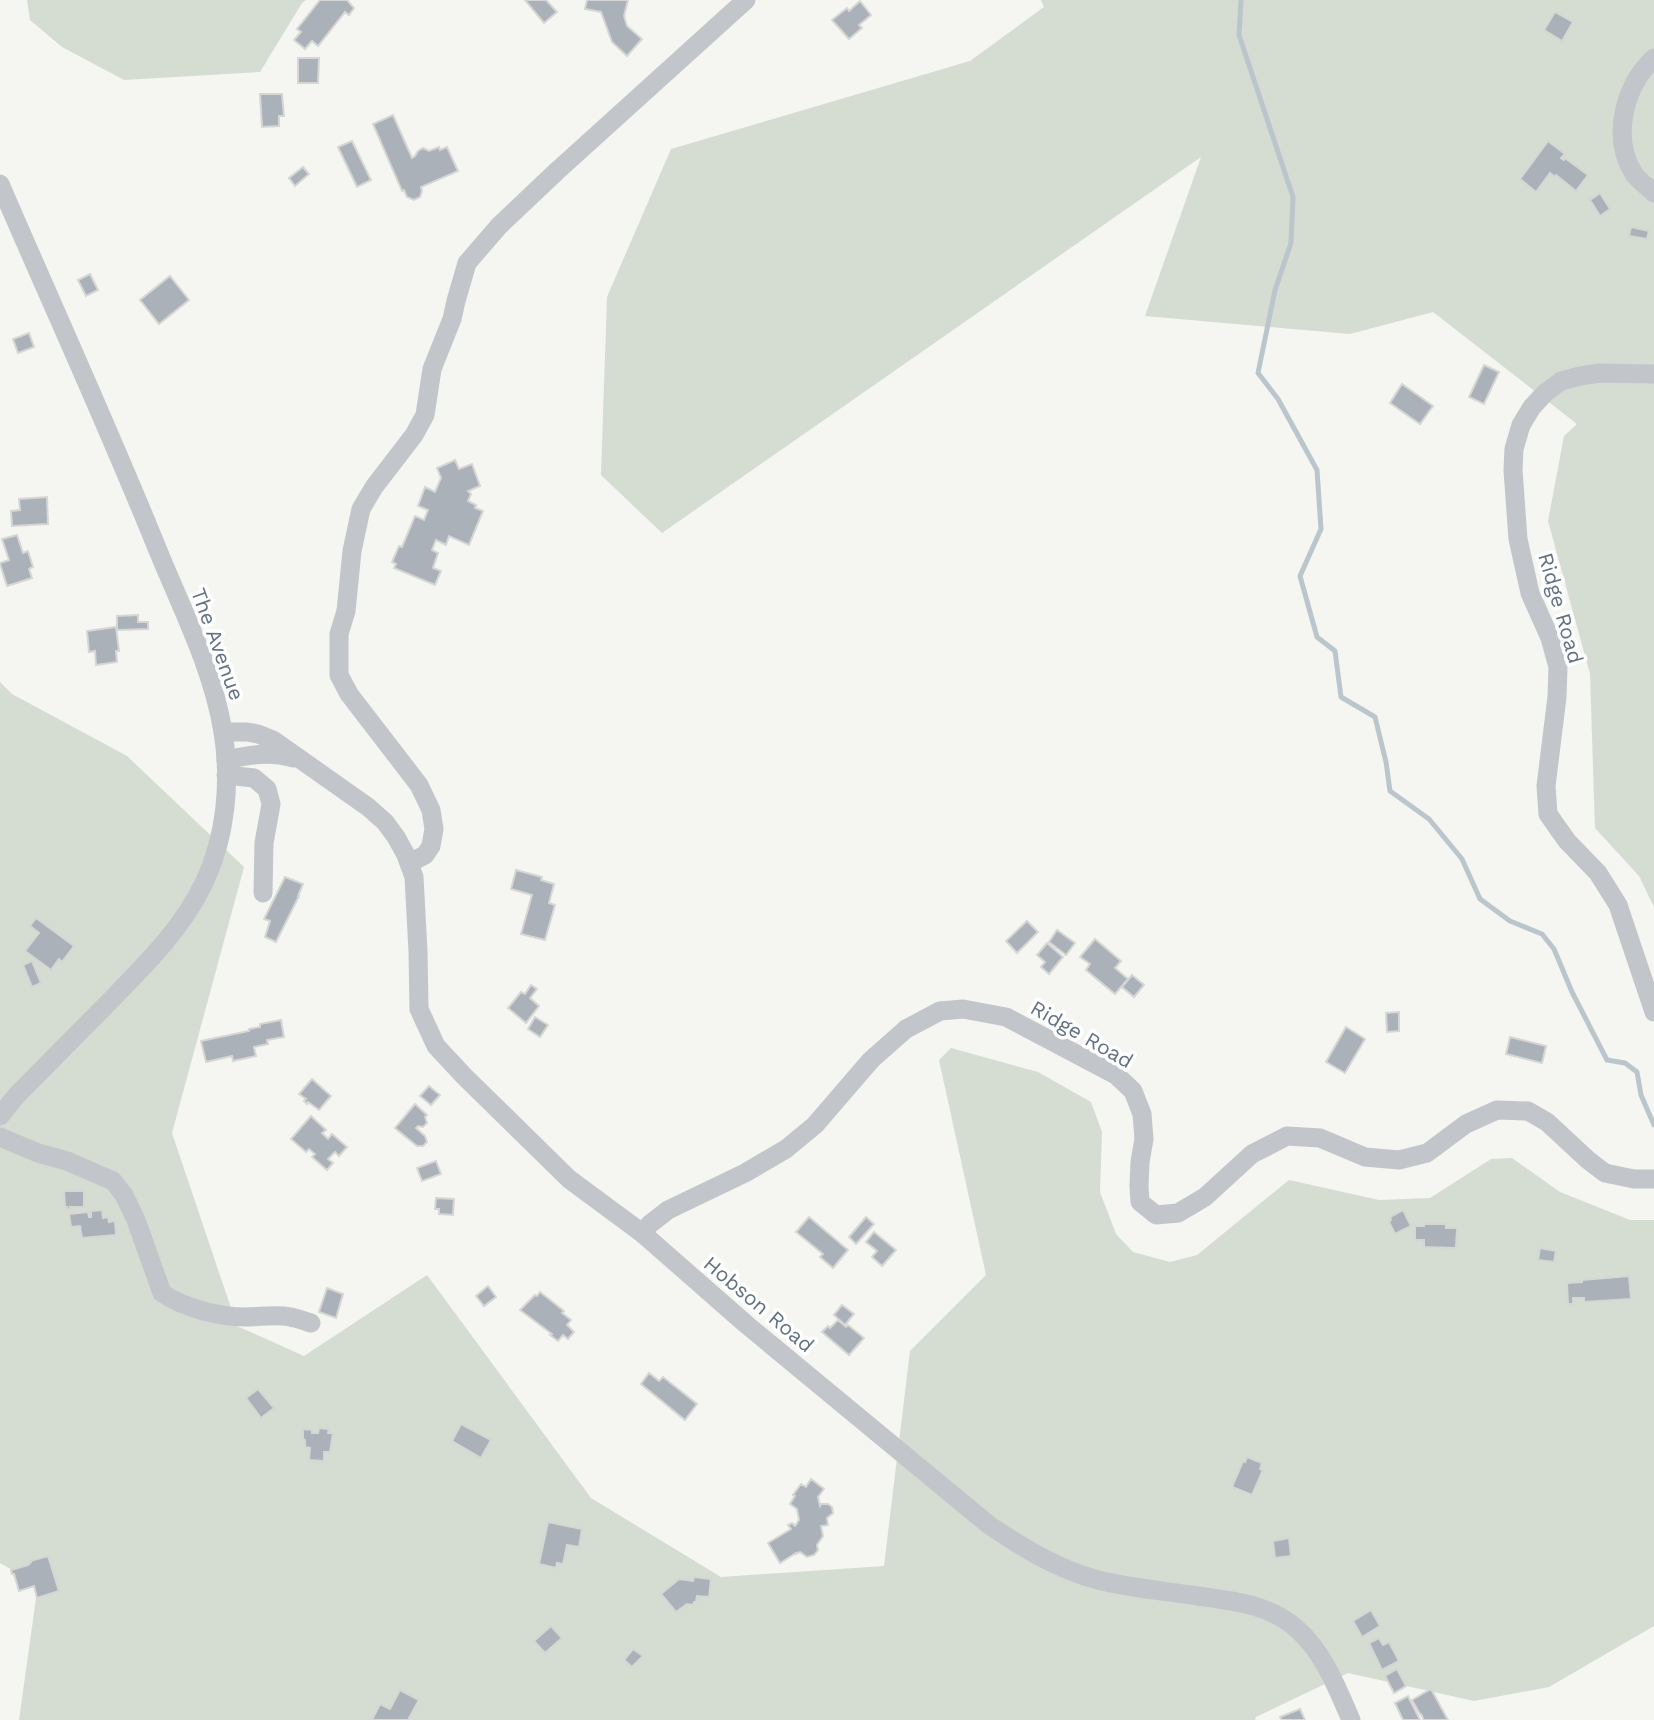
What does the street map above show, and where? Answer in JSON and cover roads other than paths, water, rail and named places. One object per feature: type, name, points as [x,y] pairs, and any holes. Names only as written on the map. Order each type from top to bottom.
[{"type":"street","points":[[409,863],[425,855],[431,846],[434,829],[431,810],[419,785],[349,694],[339,675],[340,634],[346,611],[352,551],[361,509],[374,487],[414,435],[425,415],[432,369],[452,319],[467,263],[499,226],[557,171],[746,0]]},
{"type":"street","points":[[1654,58],[1644,67],[1634,84],[1622,126],[1622,142],[1635,176],[1654,193]]},
{"type":"street","name":"The Avenue","points":[[0,184],[148,527],[208,674],[223,732],[226,768],[226,796],[221,834],[206,880],[194,904],[159,950],[16,1096],[0,1116]]},
{"type":"street","name":"Ridge Road","points":[[1654,374],[1600,373],[1580,376],[1553,387],[1532,407],[1521,425],[1514,449],[1513,470],[1518,539],[1530,593],[1558,667],[1546,786],[1548,814],[1566,841],[1598,873],[1618,905],[1654,1012]]},
{"type":"street","name":"Hobson Road","points":[[223,732],[258,734],[273,740],[351,793],[385,822],[396,837],[414,877],[419,1009],[436,1046],[569,1179],[642,1233],[768,1343],[989,1525],[1047,1561],[1072,1572],[1122,1585],[1244,1603],[1281,1617],[1296,1629],[1320,1657],[1351,1720]]},
{"type":"street","name":"Hobson Road","points":[[226,768],[265,753],[301,760]]},
{"type":"street","points":[[226,768],[254,778],[267,789],[271,804],[264,843],[263,893]]},
{"type":"street","name":"Ridge Road","points":[[642,1233],[668,1210],[745,1173],[786,1149],[815,1125],[871,1060],[906,1028],[940,1011],[963,1009],[1006,1017],[1116,1074],[1133,1091],[1142,1114],[1144,1139],[1140,1162],[1140,1202],[1156,1215],[1178,1213],[1205,1197],[1252,1154],[1287,1136],[1320,1138],[1365,1157],[1399,1160],[1427,1153],[1466,1124],[1497,1110],[1528,1111],[1547,1122],[1605,1172],[1634,1179],[1654,1180]]},
{"type":"street","points":[[0,1138],[67,1161],[113,1181],[124,1195],[136,1220],[162,1293],[171,1299],[182,1305],[220,1315],[291,1317],[311,1323]]},
{"type":"waterway","points":[[1241,0],[1239,35],[1293,197],[1291,243],[1275,290],[1258,373],[1278,399],[1317,470],[1321,529],[1300,576],[1317,637],[1335,651],[1341,697],[1375,717],[1390,791],[1429,819],[1462,859],[1480,899],[1510,921],[1542,934],[1554,949],[1572,992],[1607,1060],[1625,1063],[1637,1072],[1641,1095],[1654,1125]]}]
